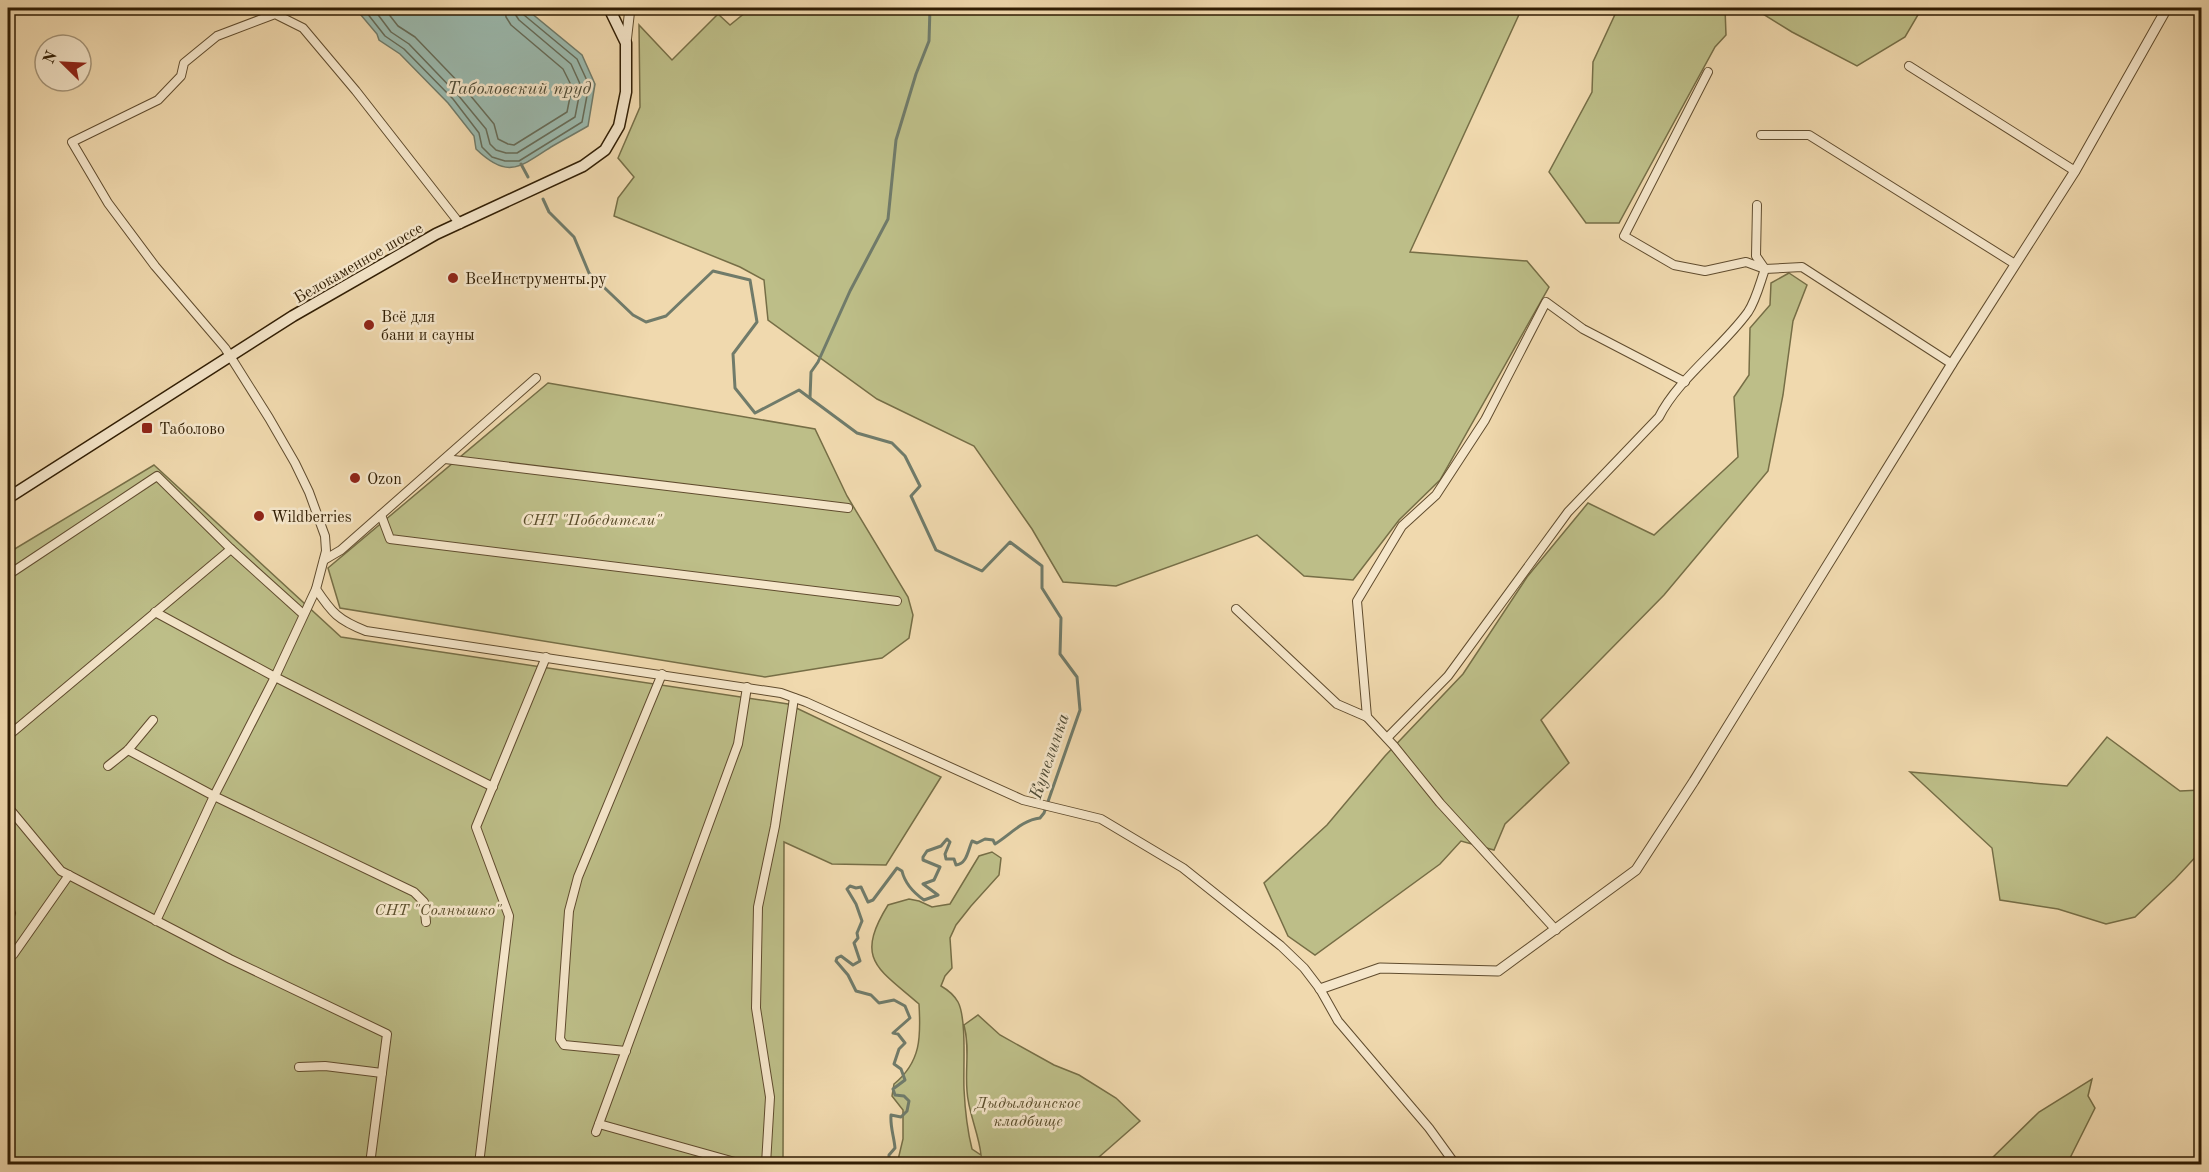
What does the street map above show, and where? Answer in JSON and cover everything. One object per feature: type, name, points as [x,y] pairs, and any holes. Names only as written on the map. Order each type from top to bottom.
[{"type":"main road","name":"Белокаменное шоссе","points":[[8,498],[293,316],[436,234],[583,166],[605,150],[619,126],[626,92],[626,43],[609,8]]},
{"type":"street","points":[[626,43],[630,8]]},
{"type":"street","points":[[1320,989],[1380,968],[1498,971],[1636,870],[2075,171],[2167,8]]},
{"type":"street","points":[[156,921],[315,589],[324,560],[325,536],[309,492],[269,418],[230,356],[155,266],[108,203],[72,142],[158,100],[181,76],[184,63],[217,36],[274,14],[303,28],[356,91],[460,224]]},
{"type":"street","points":[[1909,66],[2075,171]]},
{"type":"street","points":[[1708,72],[1624,236],[1674,265],[1705,271],[1746,262],[1766,269],[1802,267],[1952,364]]},
{"type":"street","points":[[1761,135],[1809,135],[2015,264]]},
{"type":"street","points":[[1757,205],[1756,256],[1766,269]]},
{"type":"street","points":[[1387,738],[1448,676],[1568,512],[1659,417],[1667,400],[1749,310],[1766,269]]},
{"type":"street","points":[[1367,717],[1357,601],[1401,526],[1436,495],[1485,420],[1546,302],[1584,329],[1685,382]]},
{"type":"street","points":[[324,560],[341,550],[536,378]]},
{"type":"street","points":[[445,459],[848,508]]},
{"type":"street","points":[[8,575],[157,476],[231,549],[303,614]]},
{"type":"street","points":[[381,515],[390,539],[897,601]]},
{"type":"street","points":[[8,736],[231,549]]},
{"type":"street","points":[[315,589],[331,612],[348,624],[366,631],[768,690],[794,698],[1036,805],[1101,819],[1183,868],[1281,946],[1304,968],[1320,989],[1338,1021],[1429,1128],[1455,1164]]},
{"type":"street","points":[[1236,609],[1337,704],[1367,717],[1440,803],[1556,930]]},
{"type":"street","points":[[155,612],[274,677],[493,787]]},
{"type":"street","points":[[479,1164],[509,916],[476,827],[546,657]]},
{"type":"street","points":[[626,1051],[564,1045],[560,1039],[569,911],[578,877],[662,674]]},
{"type":"street","points":[[742,1164],[597,1128],[738,744],[747,687]]},
{"type":"street","points":[[766,1164],[770,1097],[756,1008],[758,907],[775,826],[794,698]]},
{"type":"street","points":[[108,766],[128,750],[153,720]]},
{"type":"street","points":[[128,750],[214,796],[414,892],[424,902],[426,922]]},
{"type":"street","points":[[8,807],[61,871],[156,921],[387,1034],[370,1164]]},
{"type":"street","points":[[13,955],[69,875]]},
{"type":"street","points":[[8,908],[11,913],[8,921]]},
{"type":"street","points":[[299,1067],[325,1066],[382,1072]]},
{"type":"green space","points":[[751,8],[1522,8],[1410,252],[1527,261],[1549,287],[1440,480],[1399,520],[1353,580],[1304,576],[1257,535],[1116,586],[1063,582],[1032,529],[974,446],[877,399],[768,320],[764,280],[740,267],[614,216],[618,198],[634,177],[618,158],[640,107],[639,25],[672,60],[718,14],[730,25]]},
{"type":"green space","points":[[1618,8],[1725,8],[1726,35],[1715,47],[1619,223],[1586,223],[1549,172],[1592,92],[1593,62]]},
{"type":"green space","points":[[1759,8],[1922,8],[1905,37],[1857,66],[1792,32],[1758,11]]},
{"type":"green space","points":[[1789,273],[1807,285],[1793,321],[1783,395],[1768,471],[1664,595],[1541,720],[1569,763],[1505,824],[1494,850],[1461,841],[1440,864],[1315,955],[1288,936],[1264,883],[1327,825],[1385,756],[1463,674],[1527,577],[1588,503],[1654,535],[1738,457],[1734,397],[1749,375],[1750,328],[1770,305],[1771,283]]},
{"type":"green space","name":"СНТ \"Победители\"","points":[[548,383],[815,429],[847,496],[908,597],[913,615],[909,638],[882,658],[765,677],[340,608],[328,568]]},
{"type":"green space","name":"СНТ \"Солнышко\"","points":[[154,465],[341,637],[788,704],[941,777],[886,865],[832,864],[784,842],[783,1164],[8,1164],[8,553]]},
{"type":"green space","points":[[2107,737],[2180,791],[2201,790],[2202,850],[2135,917],[2106,924],[2058,909],[2000,900],[1992,848],[1910,772],[2067,786]]},
{"type":"green space","name":"Дыдылдинское кладбище","points":[[992,852],[1001,858],[999,875],[956,925],[950,938],[952,968],[945,976],[941,986],[955,997],[963,1020],[965,1104],[972,1149],[981,1155],[968,1099],[967,1041],[964,1025],[978,1015],[1000,1035],[1054,1065],[1079,1075],[1116,1098],[1140,1121],[1091,1164],[897,1164],[903,1139],[903,1110],[892,1096],[894,1084],[910,1067],[917,1048],[920,1027],[919,1004],[892,981],[875,962],[872,951],[873,939],[888,905],[909,899],[932,907],[950,904],[979,856]]},
{"type":"green space","points":[[2092,1079],[2088,1096],[2095,1108],[2067,1164],[1986,1164],[2039,1112]]},
{"type":"water","name":"Таболовский пруд","points":[[355,8],[525,8],[582,55],[595,84],[588,126],[521,165],[505,167],[496,164],[476,149],[474,136],[448,103],[400,54],[379,40],[377,34]]},
{"type":"waterway","points":[[810,398],[811,372],[888,219],[896,140],[916,74],[929,41],[930,8]]},
{"type":"waterway","name":"Купелинка","points":[[521,164],[528,177]]},
{"type":"waterway","name":"Купелинка","points":[[543,199],[549,212],[574,237],[589,273],[633,315],[646,322],[666,316],[713,271],[750,280],[757,322],[733,354],[735,388],[755,413],[799,390],[857,433],[892,443],[905,456],[920,486],[911,496],[936,550],[982,571],[1010,542],[1042,566],[1042,588],[1061,618],[1060,654],[1077,677],[1080,710],[1044,813],[1040,818],[1022,825],[995,844],[993,840],[985,839],[977,843],[972,841],[965,859],[960,864],[956,865],[954,859],[946,859],[945,854],[950,842],[947,839],[941,846],[927,851],[923,860],[940,867],[934,880],[923,884],[938,895],[924,900],[910,888],[902,871],[897,868],[873,900],[868,902],[861,887],[850,886],[847,889],[862,921],[857,933],[858,938],[854,943],[860,961],[853,965],[841,956],[836,961],[848,975],[856,991],[871,995],[879,1003],[894,1000],[905,1006],[910,1018],[893,1033],[898,1034],[905,1043],[899,1049],[894,1064],[901,1069],[905,1080],[893,1089],[895,1095],[904,1096],[909,1101],[907,1111],[901,1117],[891,1115],[895,1148],[889,1155],[889,1164]]},
{"type":"place","name":"ВсеИнструменты.ру","points":[[453,278]]},
{"type":"place","name":"Всё для бани и сауны","points":[[369,325]]},
{"type":"place","name":"Таболово","points":[[147,428]]},
{"type":"place","name":"Ozon","points":[[355,478]]},
{"type":"place","name":"Wildberries","points":[[259,516]]}]
